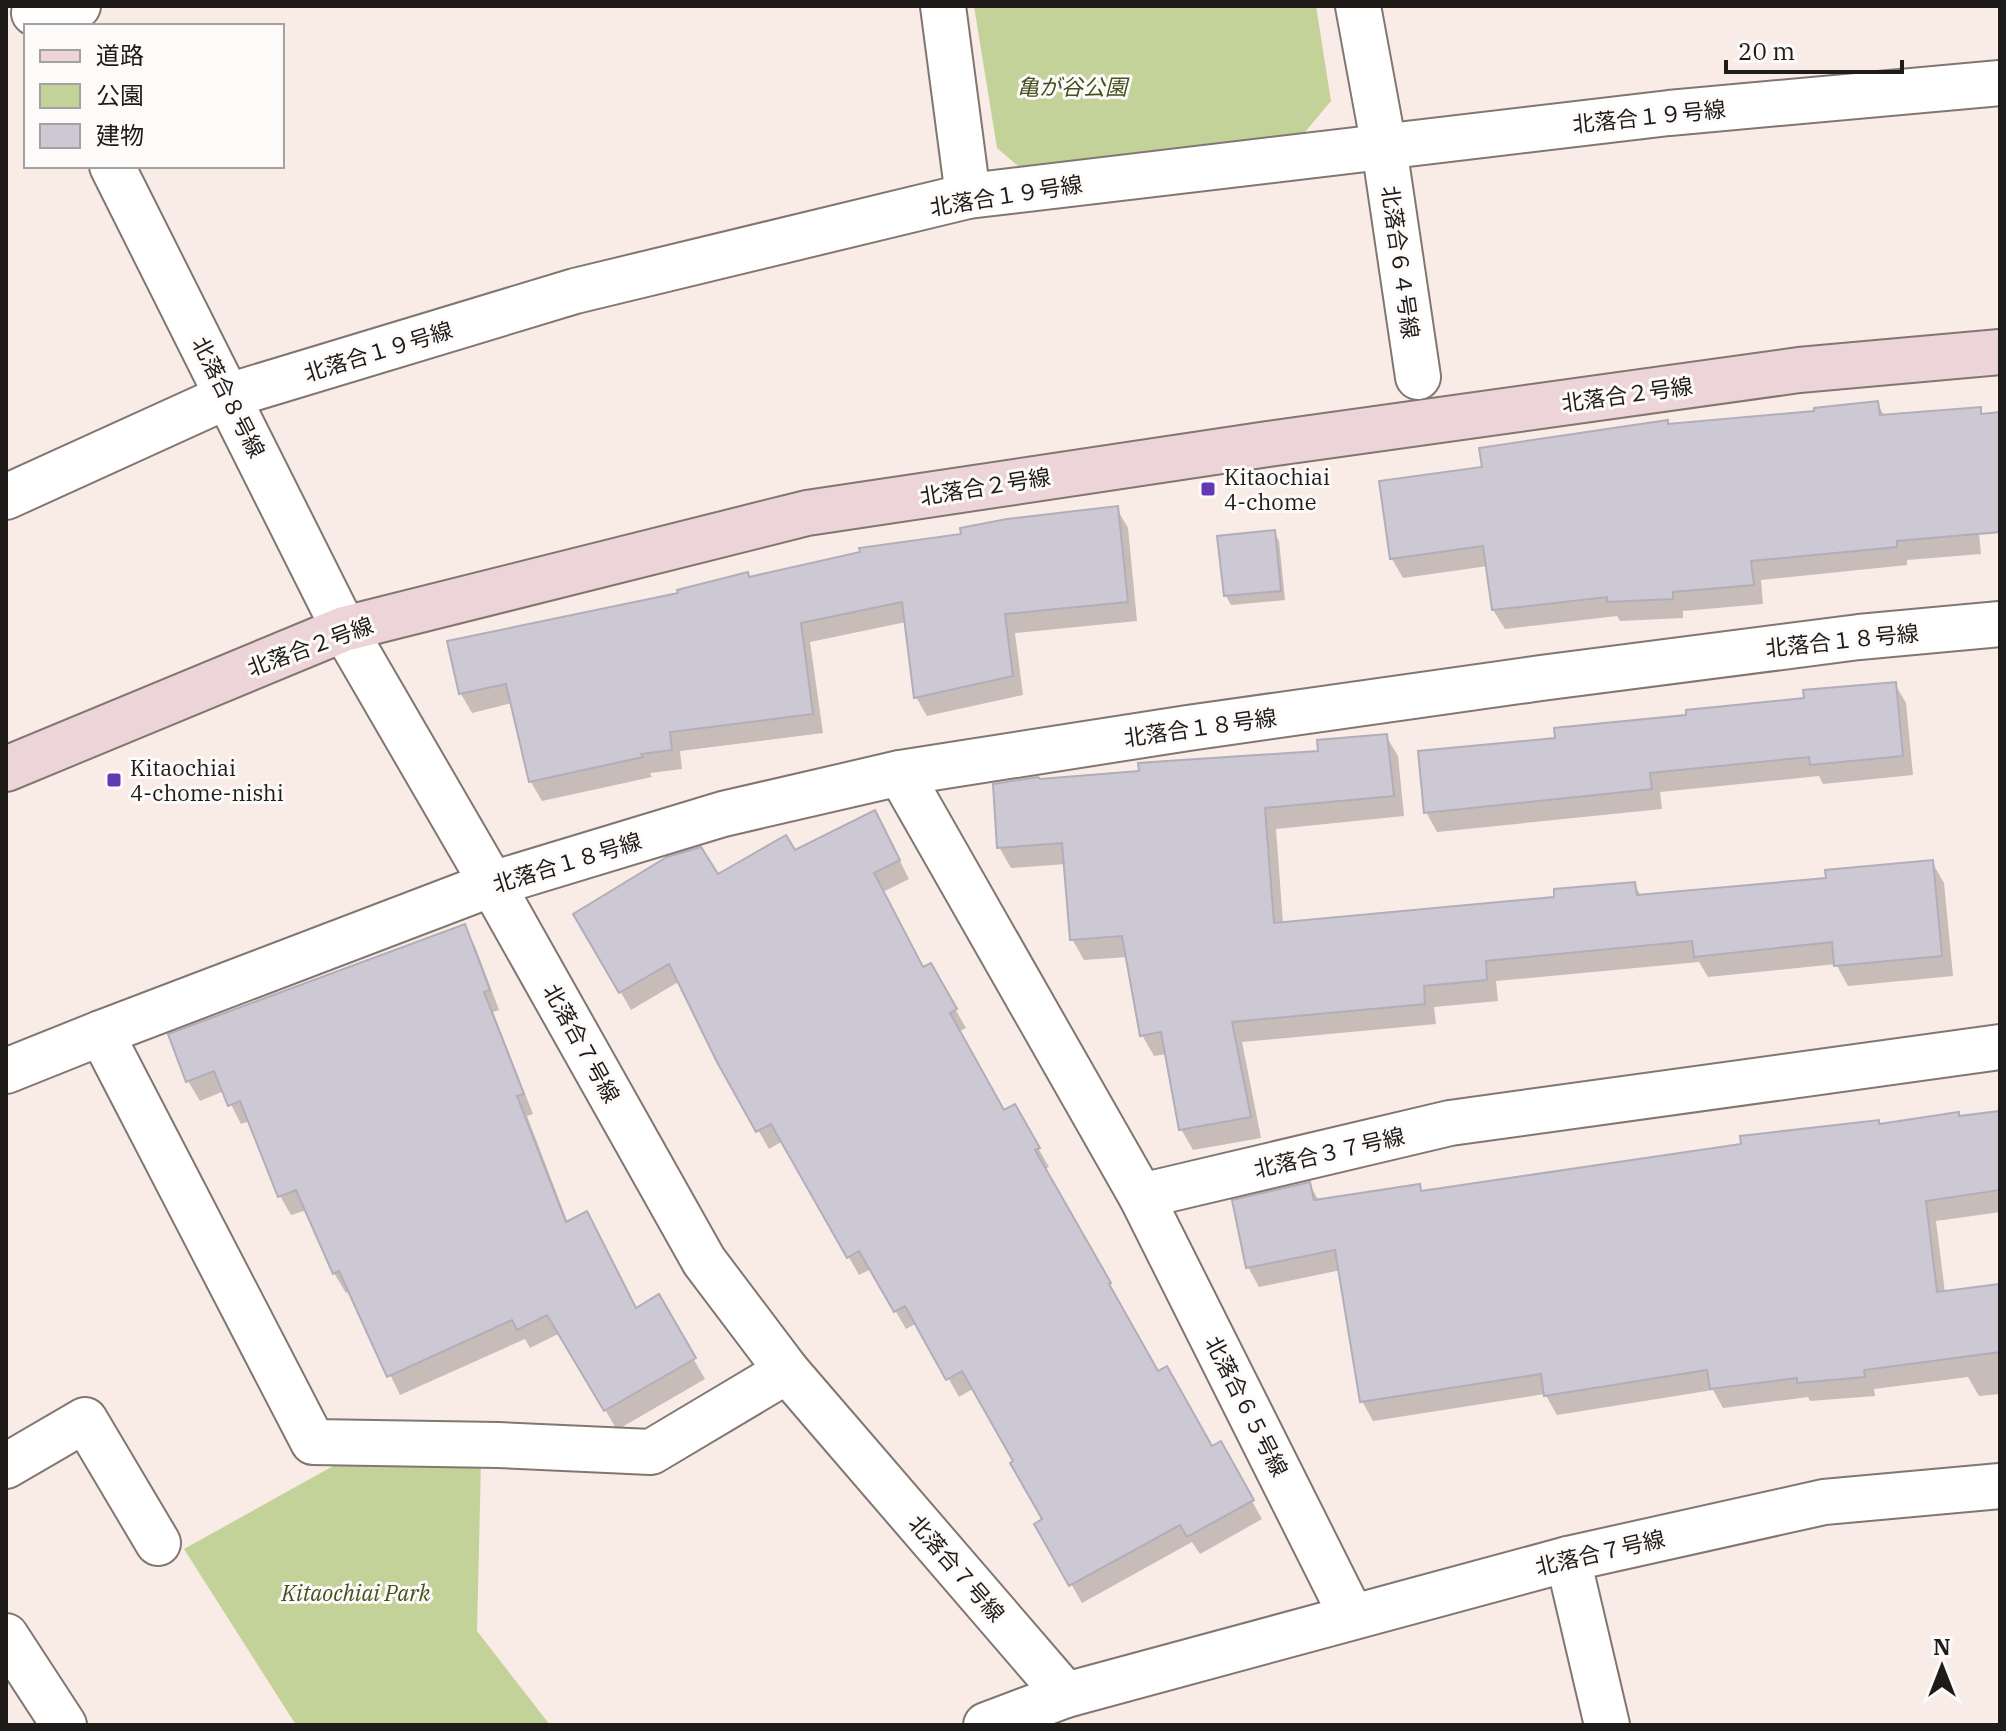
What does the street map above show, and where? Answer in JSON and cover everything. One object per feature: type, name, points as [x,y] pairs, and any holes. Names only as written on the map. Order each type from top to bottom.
[{"type":"street","points":[[35,15],[78,6]]},
{"type":"street","points":[[943,6],[968,196]]},
{"type":"street","name":"北落合６４号線","points":[[1358,6],[1384,147],[1418,377]]},
{"type":"street","name":"北落合１９号線","points":[[6,497],[228,396],[575,291],[968,196],[1669,113],[2000,83]]},
{"type":"street","name":"北落合８号線","points":[[113,168],[344,629]]},
{"type":"street","name":"北落合２号線","points":[[6,769],[344,629],[807,513],[1252,446],[1799,370],[2000,352]]},
{"type":"street","name":"北落合１８号線","points":[[6,1071],[492,884],[723,814],[900,773],[1526,680],[1859,637],[2000,624]]},
{"type":"street","name":"北落合７号線","points":[[344,629],[704,1261],[787,1371],[1066,1695],[1568,1559],[1824,1502],[2000,1486]]},
{"type":"street","points":[[900,773],[1141,1196]]},
{"type":"street","points":[[101,1033],[313,1442],[498,1445],[651,1452],[787,1371]]},
{"type":"street","name":"北落合３７号線","points":[[1141,1196],[1450,1123],[2000,1047]]},
{"type":"street","name":"北落合６５号線","points":[[1141,1196],[1352,1617]]},
{"type":"street","points":[[6,1466],[85,1420],[158,1543]]},
{"type":"street","points":[[1568,1559],[1607,1725]]},
{"type":"street","points":[[6,1636],[64,1725]]},
{"type":"street","points":[[986,1725],[1066,1695]]},
{"type":"green space","name":"亀が谷公園","points":[[974,6],[1316,6],[1331,101],[1299,139],[1025,172],[997,148]]},
{"type":"green space","name":"Kitaochiai Park","points":[[481,1461],[477,1631],[550,1725],[296,1725],[184,1549],[335,1465]]},
{"type":"building","points":[[1878,401],[1880,415],[1981,407],[1981,414],[2000,412],[2000,532],[1897,541],[1897,547],[1751,561],[1754,585],[1673,592],[1673,599],[1607,602],[1607,597],[1492,610],[1483,546],[1390,559],[1379,481],[1482,467],[1479,448],[1668,420],[1668,424],[1814,411],[1814,408]]},
{"type":"building","points":[[1118,506],[1128,602],[1005,614],[1013,676],[914,698],[902,602],[801,623],[813,714],[670,732],[672,750],[641,754],[643,757],[529,782],[506,684],[459,694],[447,641],[678,593],[677,590],[748,572],[749,577],[860,552],[859,548],[961,534],[960,528],[1007,519]]},
{"type":"building","points":[[1275,530],[1281,591],[1224,596],[1217,536]]},
{"type":"building","points":[[1896,682],[1903,756],[1810,765],[1809,757],[1650,773],[1652,789],[1424,813],[1418,751],[1555,738],[1554,728],[1686,715],[1686,710],[1804,698],[1803,690]]},
{"type":"building","points":[[1387,734],[1394,796],[1265,808],[1274,923],[1554,897],[1554,889],[1635,882],[1637,895],[1826,878],[1825,870],[1933,860],[1942,956],[1834,966],[1832,942],[1694,957],[1692,941],[1486,961],[1487,980],[1424,986],[1425,1004],[1232,1022],[1251,1117],[1179,1130],[1161,1032],[1140,1036],[1122,936],[1070,940],[1062,843],[997,848],[993,784],[1038,777],[1139,771],[1138,763],[1318,751],[1317,740]]},
{"type":"building","points":[[875,810],[900,860],[874,873],[923,967],[931,963],[957,1009],[950,1013],[1004,1110],[1015,1104],[1040,1148],[1035,1150],[1158,1371],[1167,1366],[1212,1446],[1221,1441],[1254,1500],[1187,1537],[1180,1525],[1069,1586],[1034,1524],[1042,1519],[962,1371],[946,1380],[905,1306],[894,1312],[859,1251],[847,1258],[771,1124],[756,1132],[717,1062],[669,964],[619,993],[573,914],[667,857],[701,847],[718,874],[786,835],[795,850]]},
{"type":"building","points":[[465,924],[490,990],[484,992],[524,1094],[517,1096],[566,1222],[587,1211],[636,1308],[659,1294],[696,1358],[604,1411],[547,1315],[517,1330],[512,1320],[387,1377],[339,1271],[333,1274],[296,1190],[278,1197],[240,1101],[228,1106],[214,1071],[186,1082],[168,1034]]},
{"type":"building","points":[[2000,1111],[2000,1190],[1926,1201],[1937,1292],[2000,1284],[2000,1352],[1864,1370],[1865,1377],[1797,1383],[1797,1378],[1710,1389],[1707,1370],[1544,1396],[1541,1374],[1360,1402],[1335,1250],[1246,1268],[1232,1200],[1310,1182],[1314,1200],[1420,1184],[1421,1191],[1741,1144],[1740,1136],[1879,1120],[1879,1124],[1959,1112],[1959,1116]]},
{"type":"place","name":"Kitaochiai 4-chome","points":[[1208,489]]},
{"type":"place","name":"Kitaochiai 4-chome-nishi","points":[[114,780]]}]
